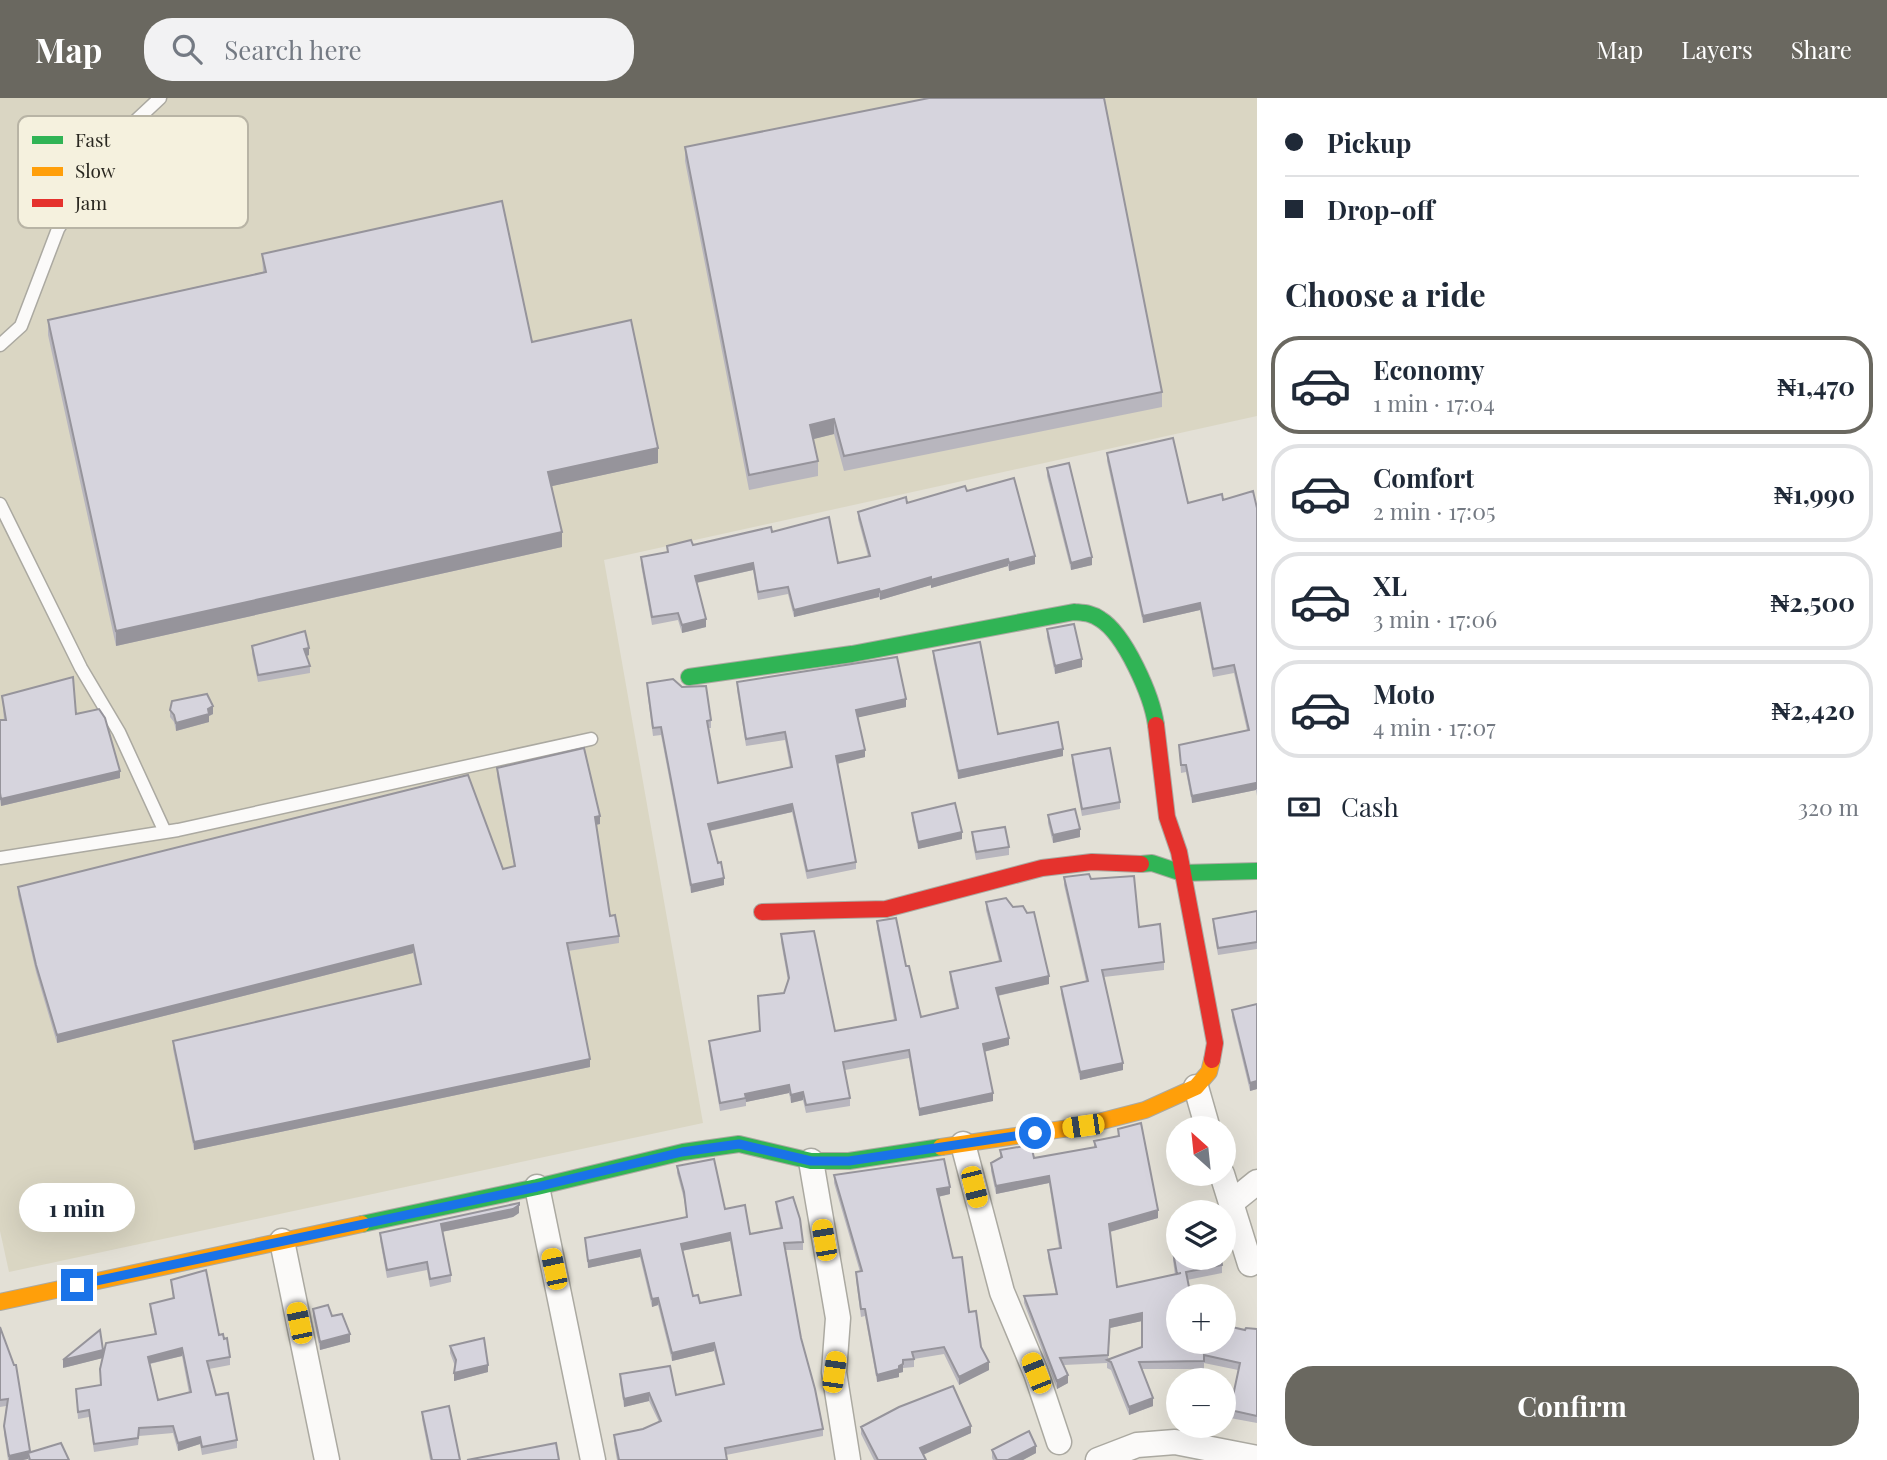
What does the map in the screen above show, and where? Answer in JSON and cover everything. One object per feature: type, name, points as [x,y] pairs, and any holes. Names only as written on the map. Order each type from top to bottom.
[{"type":"street","points":[[0,1302],[537,1187],[682,1152],[739,1144],[811,1161],[849,1161],[1083,1126],[1145,1110],[1178,1097],[1196,1087],[1209,1072],[1215,1043],[1179,852],[1167,817],[1155,718],[1141,680],[1119,636],[1103,620],[1090,613],[1074,612],[852,654],[690,677]]},
{"type":"street","points":[[762,912],[887,909],[1042,868],[1092,862],[1128,865],[1152,863],[1182,873],[1257,871]]},
{"type":"street","points":[[1196,1087],[1204,1116]]},
{"type":"street","points":[[963,1144],[1002,1292],[1036,1373],[1059,1441]]},
{"type":"street","points":[[811,1161],[838,1318],[834,1372],[848,1460]]},
{"type":"street","points":[[1235,1200],[1257,1182]]},
{"type":"street","points":[[537,1187],[593,1460]]},
{"type":"street","points":[[1236,1219],[1250,1264]]},
{"type":"street","points":[[282,1241],[327,1460]]},
{"type":"street","points":[[1098,1460],[1137,1445],[1175,1442],[1257,1458]]},
{"type":"lane","points":[[141,116],[160,98]]},
{"type":"lane","points":[[0,345],[21,326],[59,228]]},
{"type":"lane","points":[[0,504],[81,668],[119,732],[165,832]]},
{"type":"lane","points":[[0,858],[165,832],[592,739]]},
{"type":"shaded area","points":[[0,98],[1257,98],[1257,416],[604,560],[703,1123],[9,1272],[0,1231]]},
{"type":"building","points":[[929,98],[1104,98],[1162,392],[844,456],[834,419],[810,425],[818,461],[749,475],[685,147]]},
{"type":"building","points":[[502,201],[532,342],[631,320],[658,448],[548,472],[562,532],[116,631],[48,320],[266,272],[262,254]]},
{"type":"building","points":[[1173,438],[1188,503],[1222,494],[1223,500],[1253,491],[1257,508],[1257,789],[1256,783],[1192,796],[1186,765],[1181,765],[1179,745],[1249,730],[1234,665],[1213,669],[1200,603],[1143,616],[1107,453]]},
{"type":"building","points":[[1069,463],[1092,557],[1071,563],[1047,468]]},
{"type":"building","points":[[1014,478],[1035,556],[1009,563],[1008,559],[931,580],[931,577],[880,592],[879,589],[794,610],[788,587],[758,592],[753,563],[695,576],[706,619],[682,625],[678,613],[652,617],[641,557],[668,552],[667,546],[691,540],[693,545],[771,527],[772,532],[829,517],[838,563],[870,556],[858,512],[906,497],[907,503],[965,486],[967,491]]},
{"type":"building","points":[[1074,624],[1082,659],[1055,666],[1047,629]]},
{"type":"building","points":[[305,631],[309,648],[304,649],[310,666],[258,675],[252,646]]},
{"type":"building","points":[[980,642],[998,734],[1058,722],[1063,749],[958,771],[933,651]]},
{"type":"building","points":[[897,657],[906,699],[856,710],[865,750],[836,756],[856,862],[807,871],[792,804],[708,824],[724,878],[691,885],[661,727],[653,728],[647,683],[673,679],[682,687],[706,686],[711,720],[707,721],[718,783],[792,767],[785,732],[746,739],[737,682]]},
{"type":"building","points":[[73,677],[76,714],[99,709],[105,718],[120,771],[1,799],[0,720],[6,720],[2,696]]},
{"type":"building","points":[[207,694],[213,706],[208,709],[209,714],[176,723],[170,710],[172,701]]},
{"type":"building","points":[[584,748],[600,816],[595,817],[610,916],[615,915],[619,936],[567,943],[590,1059],[194,1142],[173,1041],[421,984],[413,945],[57,1035],[36,965],[18,887],[468,775],[503,869],[515,866],[497,768]]},
{"type":"building","points":[[1110,748],[1120,802],[1082,809],[1072,755]]},
{"type":"building","points":[[955,803],[962,832],[918,842],[912,813]]},
{"type":"building","points":[[1075,809],[1080,829],[1053,835],[1048,815]]},
{"type":"building","points":[[1005,827],[1009,847],[976,852],[972,832]]},
{"type":"building","points":[[1089,874],[1091,879],[1134,876],[1139,927],[1160,924],[1164,962],[1102,970],[1123,1063],[1080,1072],[1061,987],[1088,981],[1064,877]]},
{"type":"building","points":[[1006,898],[1013,907],[1023,906],[1027,913],[1034,912],[1049,976],[996,988],[1009,1038],[983,1044],[993,1093],[919,1109],[909,1050],[843,1062],[850,1098],[806,1105],[803,1092],[791,1095],[789,1085],[745,1094],[746,1098],[720,1103],[709,1041],[760,1031],[758,996],[784,993],[789,978],[781,934],[814,931],[835,1031],[896,1020],[877,921],[896,918],[921,1017],[958,1008],[950,972],[1001,961],[986,902]]},
{"type":"building","points":[[1257,911],[1257,942],[1218,948],[1213,919]]},
{"type":"building","points":[[1257,1004],[1257,1081],[1250,1083],[1232,1010]]},
{"type":"building","points":[[1141,1123],[1158,1210],[1109,1224],[1117,1287],[1177,1274],[1176,1270],[1196,1270],[1186,1272],[1188,1284],[1166,1284],[1166,1354],[1236,1354],[1236,1328],[1257,1329],[1257,1416],[1236,1411],[1236,1382],[1240,1363],[1204,1355],[1204,1361],[1139,1362],[1153,1398],[1129,1407],[1111,1362],[1107,1360],[1142,1347],[1142,1313],[1110,1320],[1108,1355],[1060,1358],[1068,1375],[1057,1381],[1024,1296],[1057,1294],[1048,1250],[1061,1248],[1049,1176],[996,1186],[991,1163],[1002,1157],[1000,1150],[1031,1145],[1034,1158],[1096,1147],[1094,1141],[1119,1136],[1118,1129]]},
{"type":"building","points":[[714,1159],[725,1209],[745,1205],[750,1234],[782,1228],[776,1202],[793,1197],[803,1242],[784,1243],[801,1338],[823,1429],[725,1448],[727,1460],[619,1460],[614,1435],[643,1429],[661,1421],[649,1393],[624,1399],[620,1374],[670,1366],[676,1395],[724,1384],[714,1343],[672,1353],[658,1298],[652,1299],[640,1250],[588,1261],[585,1238],[687,1217],[677,1166]],"holes":[[[730,1233],[741,1295],[700,1303],[698,1295],[693,1296],[681,1244]]]},
{"type":"building","points":[[944,1159],[950,1187],[937,1189],[953,1258],[962,1257],[969,1312],[976,1311],[981,1347],[989,1362],[959,1377],[944,1347],[912,1352],[914,1359],[903,1360],[899,1369],[877,1375],[865,1309],[861,1309],[856,1272],[862,1271],[834,1175]]},
{"type":"building","points":[[519,1203],[513,1209],[441,1224],[451,1275],[430,1279],[427,1262],[387,1270],[380,1233]]},
{"type":"building","points":[[206,1270],[219,1335],[223,1334],[224,1339],[227,1338],[230,1357],[207,1361],[216,1395],[228,1393],[237,1440],[202,1447],[200,1437],[178,1443],[173,1426],[139,1428],[138,1438],[94,1444],[89,1410],[78,1412],[76,1389],[101,1385],[100,1369],[106,1343],[156,1334],[150,1304],[174,1298],[171,1280]],"holes":[[[182,1348],[191,1392],[158,1400],[148,1357]]]},
{"type":"building","points":[[328,1305],[332,1316],[342,1314],[350,1334],[320,1342],[313,1309]]},
{"type":"building","points":[[0,1327],[16,1365],[30,1451],[9,1456],[4,1426],[8,1399],[0,1400]]},
{"type":"building","points":[[100,1330],[103,1350],[63,1360]]},
{"type":"building","points":[[484,1338],[488,1365],[454,1373],[456,1360],[450,1346]]},
{"type":"building","points":[[953,1386],[971,1426],[920,1448],[926,1460],[878,1460],[861,1427],[899,1407]]},
{"type":"building","points":[[449,1406],[460,1460],[432,1460],[422,1412]]},
{"type":"building","points":[[1029,1431],[1036,1446],[1008,1460],[997,1460],[992,1450]]},
{"type":"building","points":[[61,1443],[69,1460],[30,1460],[28,1453]]},
{"type":"building","points":[[556,1443],[559,1460],[467,1460]]},
{"type":"traffic: fast","points":[[689,677],[852,654],[1074,612],[1091,614],[1100,619],[1119,638],[1143,683],[1156,725]]},
{"type":"traffic: fast","points":[[1141,864],[1152,863],[1182,873],[1257,871]]},
{"type":"traffic: fast","points":[[362,1224],[537,1187],[683,1152],[739,1144],[811,1161],[849,1161],[941,1147]]},
{"type":"traffic: slow","points":[[941,1147],[1083,1126],[1145,1110],[1196,1087],[1209,1072],[1212,1060]]},
{"type":"traffic: slow","points":[[0,1302],[362,1224]]},
{"type":"traffic: jam","points":[[1156,725],[1167,817],[1179,852],[1215,1043],[1212,1060]]},
{"type":"traffic: jam","points":[[762,912],[886,909],[1042,868],[1092,862],[1141,864]]},
{"type":"route","points":[[77,1285],[537,1187],[682,1152],[739,1144],[811,1161],[849,1161],[1035,1133]]}]
